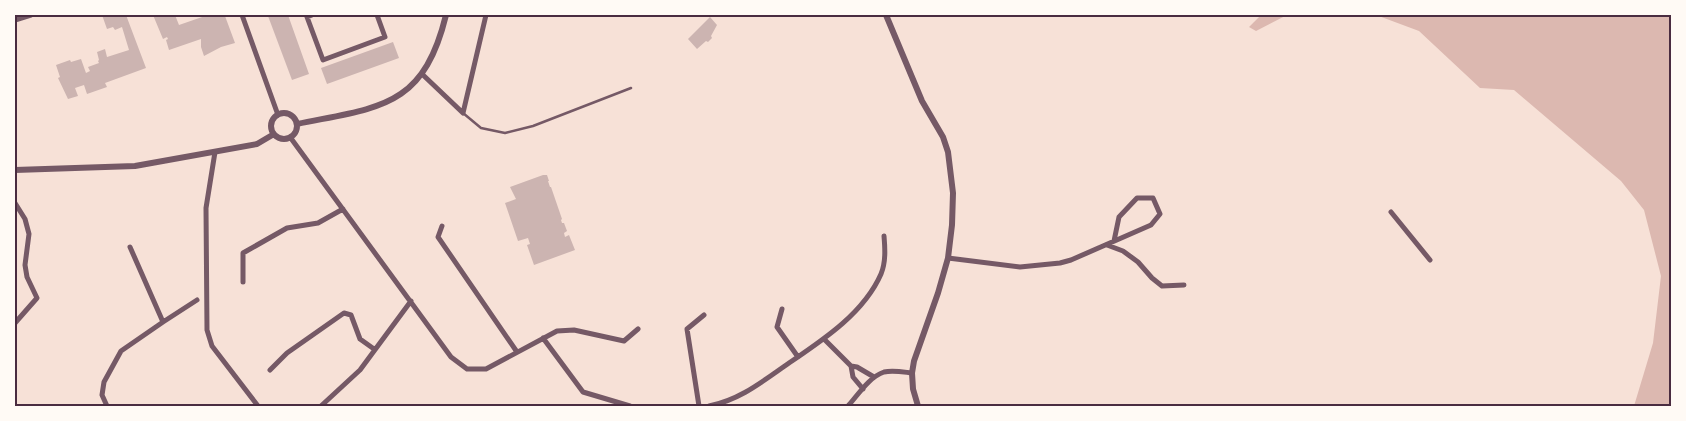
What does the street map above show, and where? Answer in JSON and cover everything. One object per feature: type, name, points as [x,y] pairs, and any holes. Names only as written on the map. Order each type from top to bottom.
[{"type":"street","points":[[15,20],[31,15]]},
{"type":"street","points":[[242,15],[278,115]]},
{"type":"street","points":[[312,15],[307,17],[323,60],[386,37],[377,15]]},
{"type":"street","points":[[297,124],[357,112],[390,101],[422,74],[440,38],[446,15]]},
{"type":"street","points":[[422,74],[463,112],[486,15]]},
{"type":"street","points":[[886,15],[922,101],[943,137],[948,152],[952,193],[952,225],[948,258],[914,361],[912,373],[913,389],[918,406]]},
{"type":"street","points":[[282,114],[290,115],[297,124],[290,138],[283,139],[274,134],[271,126],[274,117],[282,114]]},
{"type":"street","points":[[15,170],[135,166],[257,144],[274,134]]},
{"type":"street","points":[[290,138],[451,357],[467,369],[486,369],[557,331],[574,330],[624,341],[638,329]]},
{"type":"street","points":[[214,152],[206,208],[207,330],[212,346],[258,406]]},
{"type":"street","points":[[948,258],[1020,266],[1050,265],[1070,260],[1152,225],[1160,214],[1154,198],[1137,198],[1119,217],[1114,240]]},
{"type":"street","points":[[15,203],[25,219],[29,234],[25,265],[27,277],[37,298],[15,323]]},
{"type":"street","points":[[244,282],[243,253],[287,228],[318,223],[343,209]]},
{"type":"street","points":[[1392,212],[1430,260]]},
{"type":"street","points":[[442,226],[438,236],[517,352]]},
{"type":"street","points":[[709,406],[722,403],[749,391],[824,339],[853,312],[873,289],[882,272],[885,255],[884,236]]},
{"type":"street","points":[[1107,245],[1123,251],[1138,262],[1162,286],[1184,285]]},
{"type":"street","points":[[130,248],[163,322]]},
{"type":"street","points":[[107,406],[102,395],[104,382],[121,352],[197,300]]},
{"type":"street","points":[[321,406],[360,370],[411,301]]},
{"type":"street","points":[[782,309],[777,327],[798,357]]},
{"type":"street","points":[[270,370],[288,353],[344,313],[351,315],[360,339],[374,349]]},
{"type":"street","points":[[699,406],[687,329],[704,315]]},
{"type":"street","points":[[543,338],[583,392],[630,406]]},
{"type":"street","points":[[824,339],[851,366],[853,376],[862,389]]},
{"type":"street","points":[[851,366],[857,367],[874,377]]},
{"type":"street","points":[[848,406],[874,377],[884,372],[912,373]]},
{"type":"lane","points":[[463,112],[481,128],[505,133],[533,126],[631,88]]},
{"type":"shaded area","points":[[1261,15],[1287,15],[1256,31],[1249,27]]},
{"type":"shaded area","points":[[1376,15],[1671,15],[1671,406],[1634,406],[1653,343],[1661,276],[1644,210],[1621,181],[1514,90],[1480,88],[1419,31]]},
{"type":"building","points":[[102,15],[126,15],[146,68],[105,83],[107,87],[87,94],[84,85],[75,88],[78,96],[68,99],[58,78],[60,77],[56,65],[70,60],[71,62],[81,59],[86,73],[90,71],[88,67],[99,63],[97,52],[105,49],[107,57],[129,50],[122,27],[115,30],[113,27],[107,29]]},
{"type":"building","points":[[153,15],[175,15],[179,25],[205,15],[225,16],[235,43],[221,47],[204,56],[201,39],[169,50],[166,40],[168,39],[167,37],[163,39]]},
{"type":"building","points":[[288,15],[309,74],[292,80],[268,16]]},
{"type":"building","points":[[710,17],[717,25],[711,36],[712,38],[697,49],[688,39]]},
{"type":"building","points":[[393,42],[399,58],[327,84],[321,68]]},
{"type":"building","points":[[547,175],[562,223],[564,223],[567,231],[564,233],[565,237],[569,235],[575,250],[534,265],[527,245],[530,244],[528,238],[518,241],[505,203],[516,199],[510,187]]}]
